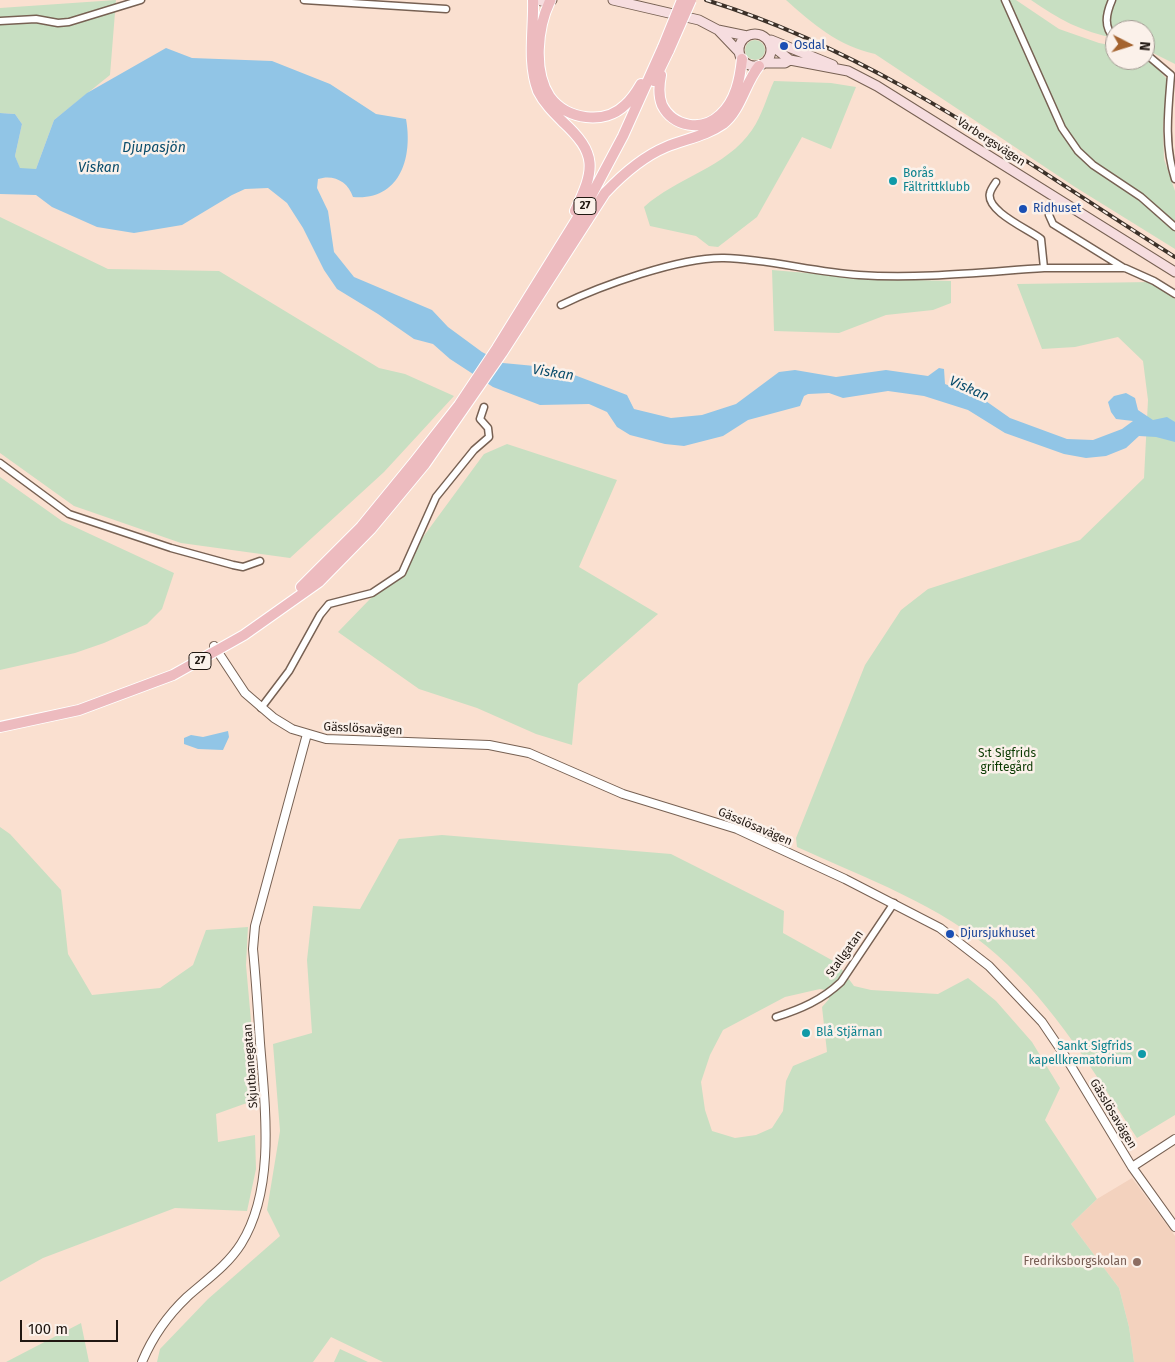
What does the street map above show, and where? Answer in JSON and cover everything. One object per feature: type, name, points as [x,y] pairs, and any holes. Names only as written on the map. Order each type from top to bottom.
[{"type":"main road","points":[[533,0],[532,60],[536,84],[545,104],[586,146],[590,161],[588,182],[568,228],[568,243]]},
{"type":"main road","points":[[537,0],[551,1],[541,32],[539,50],[542,78],[551,97],[572,114],[598,117],[617,111],[635,94],[664,51]]},
{"type":"main road","points":[[613,0],[699,20],[718,30],[747,36],[757,34],[787,58],[785,63],[750,65],[718,30]]},
{"type":"main road","name":"27","points":[[0,727],[79,710],[116,698],[173,675],[270,611],[309,581],[361,527],[462,406],[568,243],[662,68],[664,51],[682,0]]},
{"type":"main road","name":"27","points":[[568,243],[690,0]]},
{"type":"main road","points":[[662,68],[659,87],[662,104],[673,119],[689,125],[698,125],[715,119],[729,105],[739,81],[742,41],[747,36]]},
{"type":"main road","points":[[568,243],[605,192],[632,167],[655,152],[712,131],[724,123],[739,103],[752,74],[770,56],[768,42]]},
{"type":"main road","points":[[768,42],[818,58],[837,69]]},
{"type":"main road","name":"Varbergsvägen","points":[[787,58],[856,75],[920,111],[1098,226],[1175,272]]},
{"type":"main road","name":"27","points":[[0,720],[18,718],[84,702],[135,686],[215,648]]},
{"type":"street","points":[[0,21],[36,19],[64,23],[141,0]]},
{"type":"street","points":[[304,0],[446,9]]},
{"type":"street","points":[[1005,0],[1062,128],[1078,150],[1093,165],[1141,197],[1175,227]]},
{"type":"street","points":[[1106,20],[1112,0]]},
{"type":"street","points":[[1155,62],[1173,78],[1167,126],[1168,159],[1175,179]]},
{"type":"street","points":[[996,182],[990,194],[991,202],[1016,224],[1041,239],[1044,268]]},
{"type":"street","points":[[1049,215],[1053,224],[1125,268],[1154,281],[1175,294]]},
{"type":"street","points":[[561,305],[662,268],[712,258],[764,261],[858,275],[931,275],[1044,268],[1125,268]]},
{"type":"street","points":[[261,708],[289,671],[320,615],[329,604],[372,593],[402,573],[436,496],[474,450],[489,437],[488,428],[480,419],[484,407]]},
{"type":"street","points":[[0,464],[69,514],[171,548],[233,565],[243,567],[260,561]]},
{"type":"street","name":"Gässlösavägen","points":[[215,648],[245,693],[261,708],[292,729],[332,740],[488,745],[516,750],[624,794],[737,829],[894,903],[950,934],[1005,981],[1042,1022],[1065,1056],[1132,1167],[1175,1227]]},
{"type":"street","name":"Skjutbanegatan","points":[[142,1362],[164,1322],[185,1299],[225,1265],[241,1244],[252,1222],[266,1148],[266,1123],[253,949],[255,926],[307,734]]},
{"type":"street","name":"Stallgatan","points":[[776,1017],[805,1006],[830,992],[841,982],[894,903]]},
{"type":"street","points":[[1132,1167],[1175,1139]]},
{"type":"shaded area","name":"Fredriksborgskolan","points":[[1132,1178],[1175,1236],[1175,1362],[1134,1362],[1129,1327],[1119,1288],[1071,1224],[1097,1199]]},
{"type":"green space","points":[[116,0],[110,75],[54,120],[36,169],[20,169],[15,156],[22,124],[15,114],[0,113],[0,8]]},
{"type":"green space","points":[[786,0],[1016,0],[1059,29],[1105,44],[1105,70],[1155,70],[1155,66],[1167,79],[1163,127],[1164,159],[1175,191],[1175,249],[1075,187],[875,54],[849,46],[827,33]]},
{"type":"green space","points":[[1031,0],[1175,0],[1175,64],[1155,54],[1155,20],[1105,20],[1105,36],[1071,24]]},
{"type":"green space","points":[[751,40],[759,40],[765,46],[765,54],[759,60],[751,60],[745,54],[745,46]]},
{"type":"green space","points":[[774,81],[831,83],[856,87],[831,149],[802,137],[757,217],[718,247],[709,246],[696,236],[650,226],[644,207],[671,188],[729,154],[741,143],[759,119]]},
{"type":"green space","points":[[0,217],[108,269],[219,271],[379,368],[405,374],[454,396],[384,472],[290,558],[181,543],[74,506],[0,453]]},
{"type":"green space","points":[[772,270],[878,279],[951,281],[951,303],[933,310],[886,315],[839,333],[774,331]]},
{"type":"green space","name":"S:t Sigfrids griftegård","points":[[1151,282],[1175,299],[1175,1115],[1137,1138],[1090,1065],[1056,1018],[1018,975],[997,955],[976,938],[927,907],[875,881],[797,847],[796,838],[865,665],[901,610],[928,589],[1080,540],[1144,478],[1148,400],[1143,361],[1118,337],[1075,347],[1042,349],[1017,284]]},
{"type":"green space","points":[[507,444],[617,480],[579,567],[658,614],[578,684],[572,745],[536,734],[477,708],[419,689],[338,632],[401,567],[484,454]]},
{"type":"green space","points":[[0,477],[62,521],[174,573],[162,609],[147,624],[104,643],[75,653],[0,670]]},
{"type":"green space","points":[[0,827],[10,834],[61,890],[68,954],[92,995],[160,988],[193,965],[206,930],[248,927],[246,965],[258,1099],[216,1114],[218,1142],[255,1135],[256,1169],[247,1211],[175,1208],[43,1258],[0,1282]]},
{"type":"green space","points":[[442,835],[671,854],[784,911],[783,933],[837,963],[854,986],[871,990],[938,994],[968,978],[996,1001],[1032,1042],[1060,1088],[1045,1120],[1097,1199],[1071,1224],[1119,1288],[1129,1327],[1134,1362],[383,1362],[331,1337],[313,1362],[157,1362],[160,1349],[208,1299],[280,1236],[267,1210],[280,1131],[273,1044],[312,1033],[307,960],[313,906],[360,909],[399,839]],"holes":[[[820,989],[825,990],[829,999],[822,1007],[827,1052],[793,1066],[786,1081],[783,1111],[772,1128],[756,1135],[735,1138],[712,1131],[705,1110],[701,1082],[710,1055],[723,1030],[785,997]]]},
{"type":"green space","points":[[81,1323],[89,1362],[6,1362]]},
{"type":"green space","points":[[340,1349],[368,1362],[334,1362]]},
{"type":"water","name":"Djupasjön","points":[[166,48],[192,58],[272,61],[330,84],[376,114],[406,119],[408,134],[405,162],[400,174],[382,192],[369,196],[353,197],[348,187],[339,180],[329,177],[318,179],[317,188],[328,211],[334,252],[354,277],[432,310],[448,327],[482,352],[503,363],[556,368],[627,395],[634,409],[671,418],[702,415],[736,404],[779,372],[795,370],[836,377],[886,370],[928,376],[939,368],[944,369],[945,384],[983,399],[1010,418],[1067,439],[1093,440],[1122,429],[1133,421],[1116,419],[1111,412],[1108,402],[1114,396],[1126,393],[1135,398],[1138,410],[1153,420],[1167,417],[1175,422],[1175,442],[1156,437],[1139,436],[1126,448],[1106,456],[1086,458],[1064,454],[1005,433],[968,410],[924,396],[888,391],[843,398],[829,393],[808,394],[804,396],[800,406],[748,420],[723,436],[684,446],[665,444],[630,435],[617,427],[607,412],[589,404],[540,405],[493,387],[450,359],[433,344],[414,339],[337,289],[324,270],[303,228],[287,203],[268,188],[245,189],[182,225],[134,233],[97,227],[52,207],[36,195],[0,194],[0,113],[15,114],[22,124],[15,156],[20,168],[36,169],[54,120],[87,93]]},
{"type":"water","points":[[228,731],[229,737],[223,750],[198,749],[184,744],[184,738],[191,735],[203,737]]},
{"type":"railway","points":[[706,0],[769,22],[831,49],[890,80],[1006,148],[1175,257]]},
{"type":"place","name":"Osdal","points":[[784,46]]},
{"type":"place","name":"Borås Fältrittklubb","points":[[893,181]]},
{"type":"place","name":"Ridhuset","points":[[1023,209]]},
{"type":"place","name":"Djursjukhuset","points":[[950,934]]},
{"type":"place","name":"Blå Stjärnan","points":[[806,1033]]},
{"type":"place","name":"Sankt Sigfrids kapellkrematorium","points":[[1142,1054]]},
{"type":"place","name":"Fredriksborgskolan","points":[[1137,1262]]},
{"type":"water label","name":"Viskan","points":[[99,168]]},
{"type":"water label","name":"Viskan","points":[[553,373]]},
{"type":"water label","name":"Viskan","points":[[969,389]]}]
